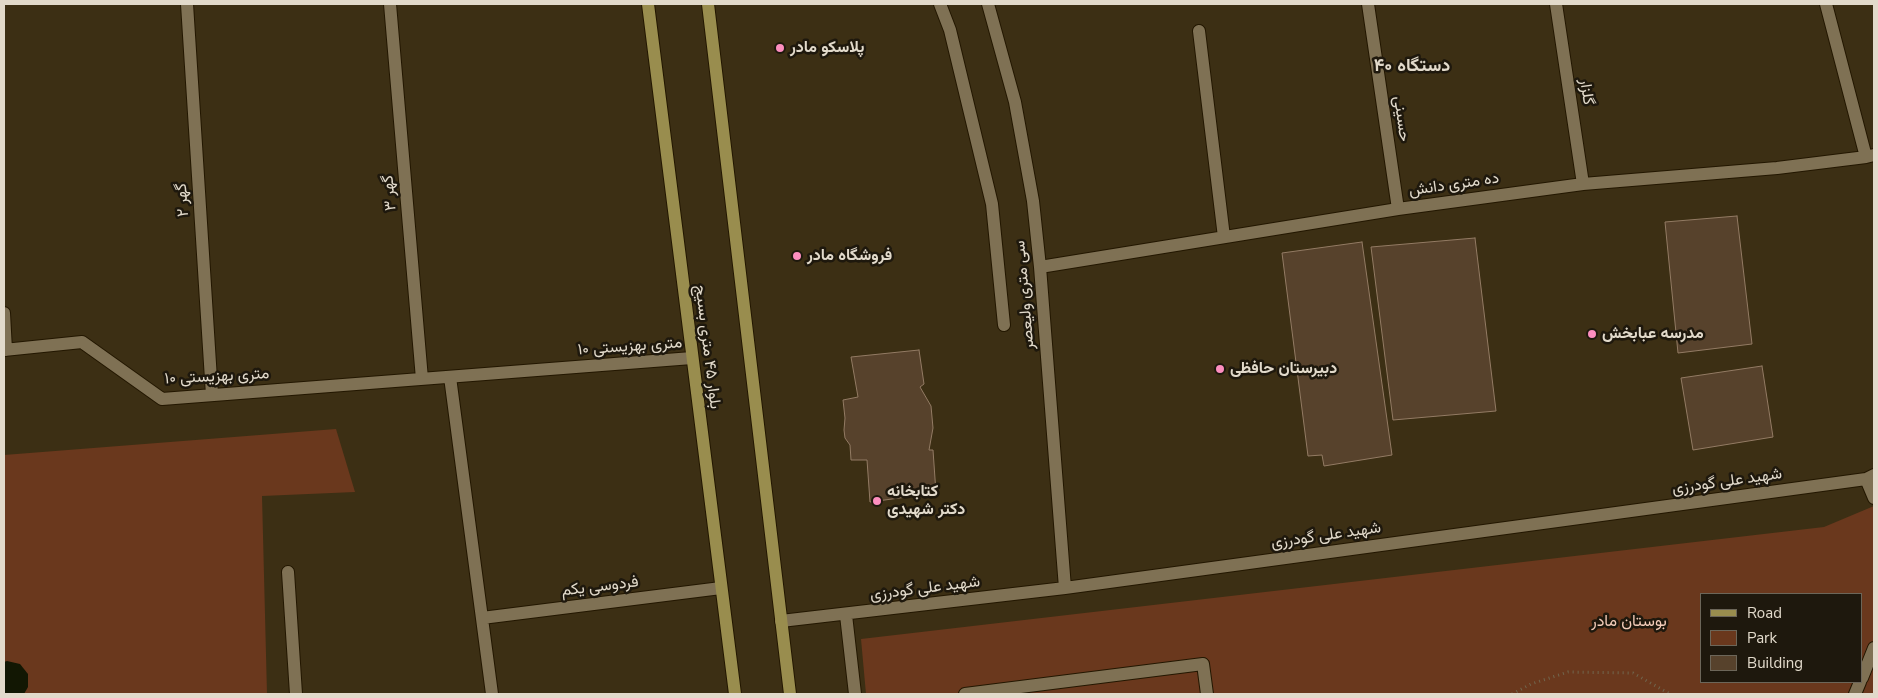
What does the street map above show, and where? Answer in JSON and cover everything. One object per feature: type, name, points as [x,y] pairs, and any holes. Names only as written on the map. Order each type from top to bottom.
[{"type":"main road","name":"بلوار ۴۵ متری بسیج","points":[[648,4],[735,694]]},
{"type":"main road","points":[[708,4],[790,694]]},
{"type":"street","name":"گهر ۲","points":[[187,4],[212,395]]},
{"type":"street","name":"گهر ۳","points":[[390,4],[422,379]]},
{"type":"street","points":[[940,4],[950,30],[992,204],[1004,325]]},
{"type":"street","name":"سی متری ولیعصر","points":[[988,4],[1015,102],[1032,201],[1040,267],[1065,588]]},
{"type":"street","name":"حسینی","points":[[1368,4],[1398,209]]},
{"type":"street","name":"گلزار","points":[[1556,4],[1583,184]]},
{"type":"street","points":[[1826,4],[1870,156]]},
{"type":"street","points":[[1199,31],[1224,237]]},
{"type":"street","name":"ده متری دانش","points":[[1040,267],[1398,209],[1583,184],[1777,168],[1870,156]]},
{"type":"street","points":[[4,313],[5,350]]},
{"type":"street","name":"۱۰ متری بهزیستی","points":[[5,350],[82,342],[162,399],[692,358]]},
{"type":"street","points":[[450,377],[492,694]]},
{"type":"street","name":"شهید علی گودرزی","points":[[781,621],[846,615],[1065,588],[1870,477]]},
{"type":"street","points":[[1870,477],[1874,498]]},
{"type":"street","points":[[288,572],[296,694]]},
{"type":"street","name":"فردوسی یکم","points":[[482,618],[722,588]]},
{"type":"street","points":[[846,615],[855,694]]},
{"type":"street","points":[[1863,675],[1874,648]]},
{"type":"street","points":[[965,694],[1203,664],[1207,694]]},
{"type":"path","points":[[1512,694],[1531,684],[1568,672],[1633,673],[1670,694]]},
{"type":"green space","points":[[336,429],[355,492],[262,496],[267,694],[4,694],[4,455]]},
{"type":"green space","name":"بوستان مادر","points":[[1874,506],[1874,694],[866,694],[861,639],[1824,527]]},
{"type":"shaded area","points":[[4,662],[20,664],[28,674],[28,687],[24,694],[4,694]]},
{"type":"building","points":[[1737,216],[1752,344],[1678,353],[1665,222]]},
{"type":"building","points":[[1475,238],[1496,411],[1393,420],[1371,247]]},
{"type":"building","points":[[1362,242],[1392,455],[1324,466],[1322,455],[1308,456],[1282,253]]},
{"type":"building","points":[[919,350],[924,384],[920,387],[931,406],[933,428],[929,450],[933,450],[936,493],[870,502],[867,460],[851,460],[850,445],[845,438],[843,400],[858,397],[851,357]]},
{"type":"building","points":[[1762,366],[1773,437],[1693,450],[1681,378]]},
{"type":"place","name":"پلاسکو مادر","points":[[780,48]]},
{"type":"place","name":"فروشگاه مادر","points":[[797,256]]},
{"type":"place","name":"مدرسه عبابخش","points":[[1592,334]]},
{"type":"place","name":"دبیرستان حافظی","points":[[1220,369]]},
{"type":"place","name":"کتابخانه دکتر شهیدی","points":[[877,501]]},
{"type":"district","name":"۴۰ دستگاه","points":[[1412,67]]}]
